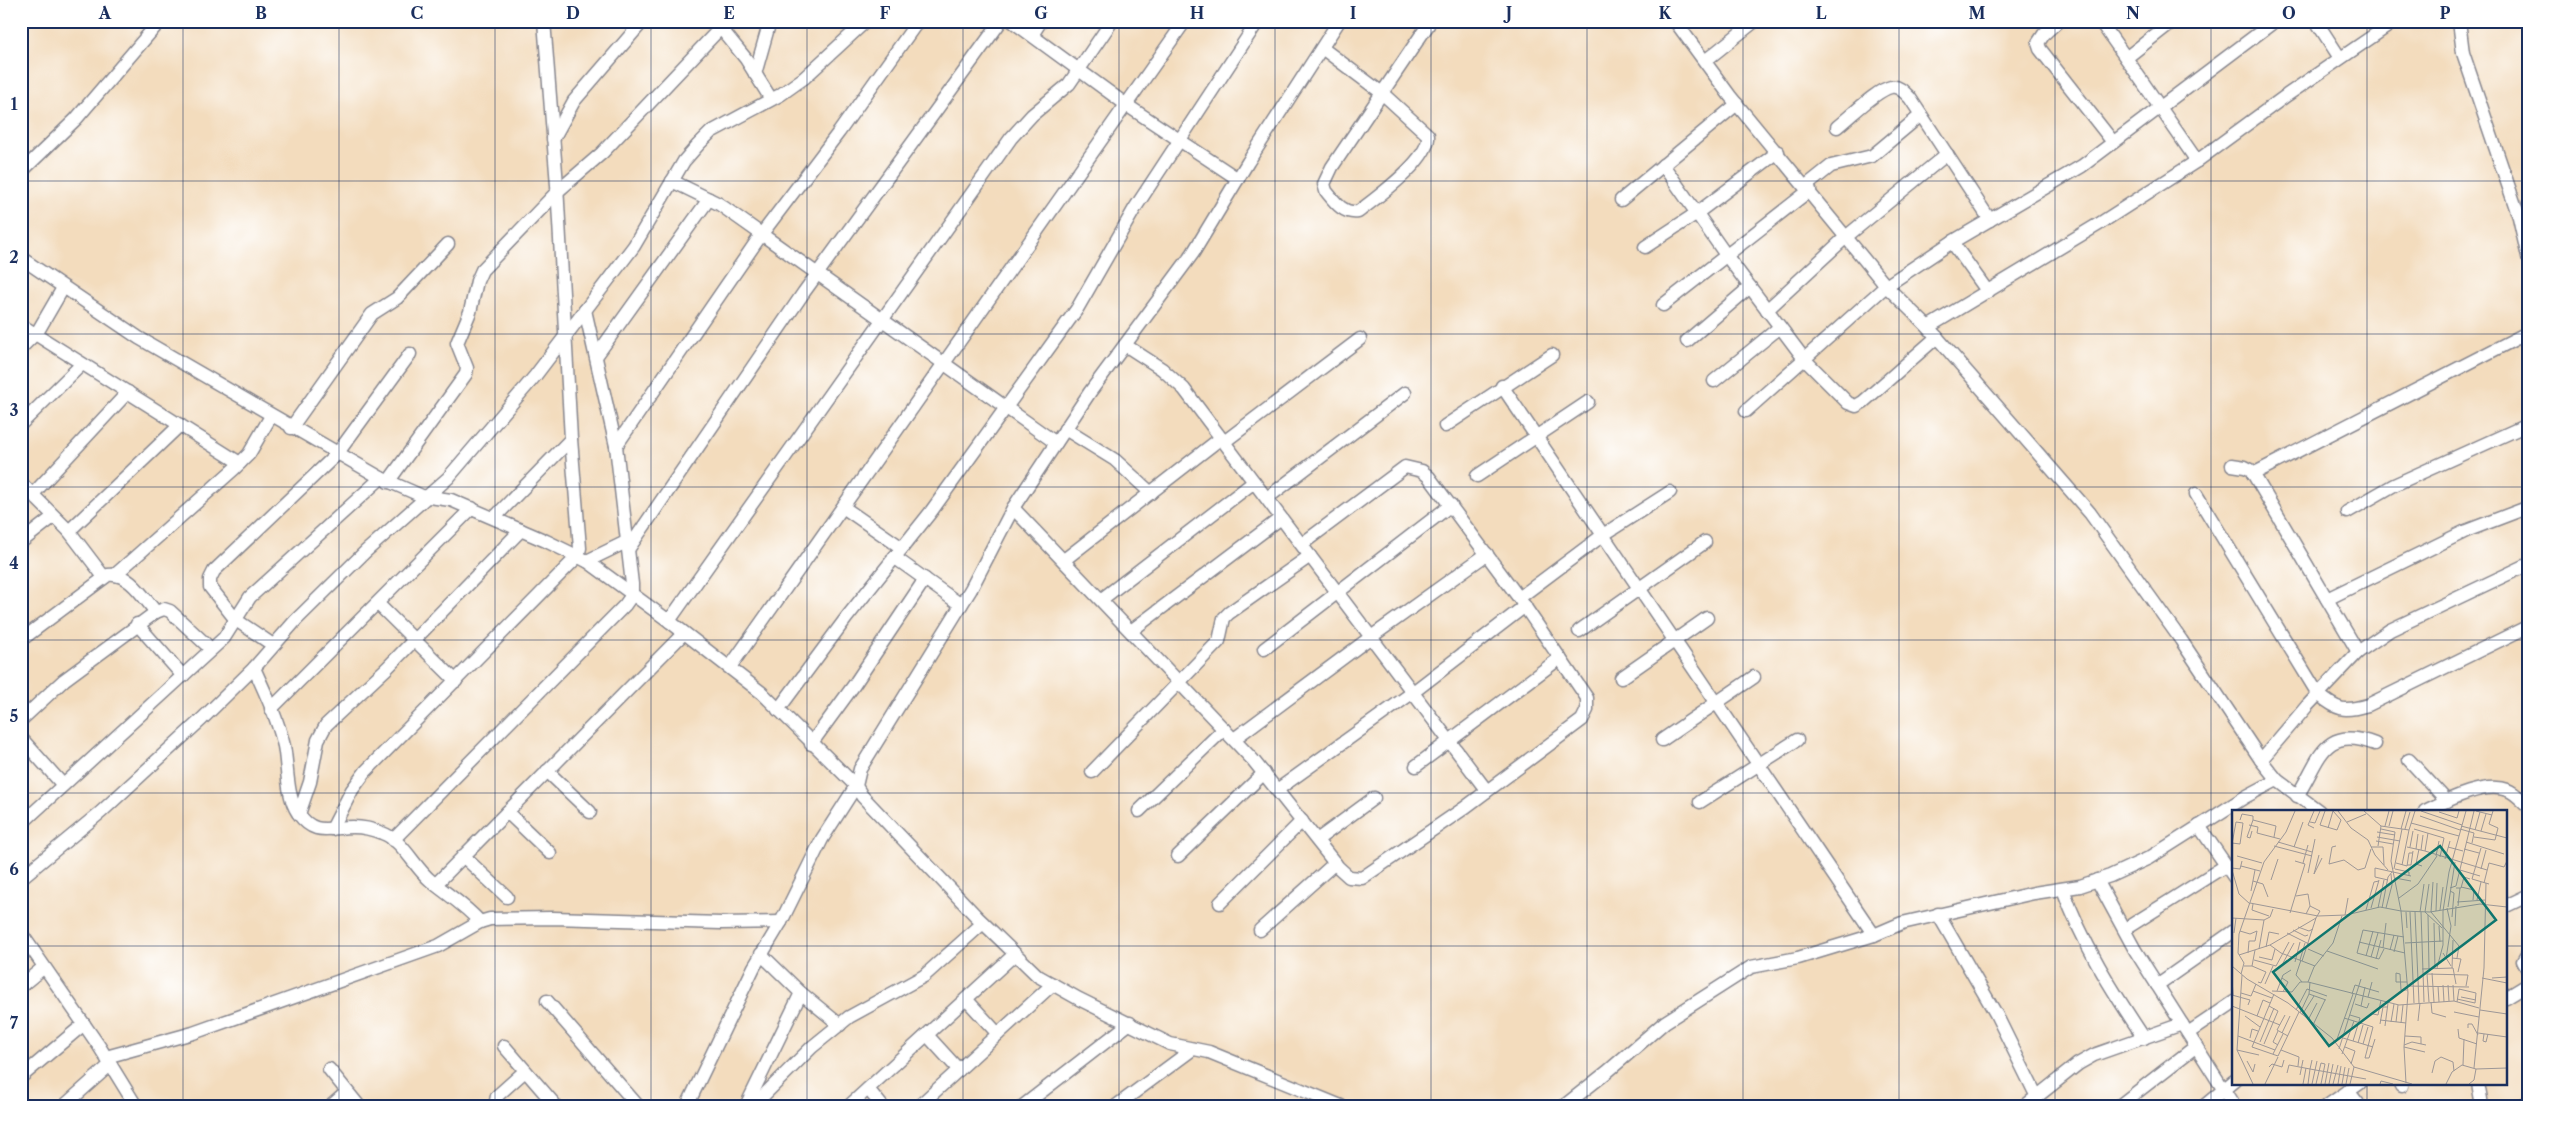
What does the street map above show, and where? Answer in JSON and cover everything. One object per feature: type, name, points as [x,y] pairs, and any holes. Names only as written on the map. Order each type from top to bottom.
[{"type":"street","points":[[21,172],[76,119],[160,21]]},
{"type":"street","points":[[544,21],[558,191],[567,332],[571,439],[580,548],[583,559]]},
{"type":"street","points":[[554,139],[574,101],[643,21]]},
{"type":"street","points":[[755,74],[770,21]]},
{"type":"street","points":[[21,878],[101,812],[254,668],[272,645],[381,537],[428,497],[535,376],[646,230],[684,161],[711,132],[771,99],[804,78],[866,21]]},
{"type":"street","points":[[616,446],[760,234],[839,132],[918,21]]},
{"type":"street","points":[[332,829],[352,790],[366,771],[583,559],[629,545],[817,274],[1001,21]]},
{"type":"street","points":[[1012,21],[1128,106],[1238,179]]},
{"type":"street","points":[[1032,35],[1041,21]]},
{"type":"street","points":[[669,621],[1011,138],[1032,115],[1060,94],[1080,69],[1112,21]]},
{"type":"street","points":[[730,667],[1128,106],[1185,21]]},
{"type":"street","points":[[778,710],[898,553],[1077,309],[1135,208],[1258,21]]},
{"type":"street","points":[[687,1106],[761,954],[780,922],[822,839],[856,786],[857,777],[877,739],[962,605],[1013,508],[1065,429],[1193,253],[1339,21]]},
{"type":"street","points":[[1322,48],[1382,93],[1422,127],[1428,135],[1429,140],[1420,157],[1398,179],[1358,212],[1352,213],[1338,205],[1326,192],[1324,184],[1332,167],[1382,93],[1429,21]]},
{"type":"street","points":[[1675,21],[1737,104],[1808,188],[1886,286],[1928,327],[2090,513],[2164,615],[2261,760],[2277,780],[2318,810]]},
{"type":"street","points":[[1704,61],[1755,21]]},
{"type":"street","points":[[2058,21],[2044,34],[2038,43],[2040,49],[2113,142]]},
{"type":"street","points":[[2100,21],[2197,161]]},
{"type":"street","points":[[2126,58],[2173,21]]},
{"type":"street","points":[[1746,411],[1886,286],[1952,242],[2082,166],[2275,21]]},
{"type":"street","points":[[2316,21],[2340,58]]},
{"type":"street","points":[[1928,327],[2099,224],[2197,161],[2340,58],[2395,21]]},
{"type":"street","points":[[2459,21],[2463,53],[2508,184],[2529,262]]},
{"type":"street","points":[[21,824],[224,638],[250,597],[384,480],[466,374],[466,368],[457,343],[470,312],[477,281],[482,270],[558,191],[602,153],[721,24],[771,99]]},
{"type":"street","points":[[1837,127],[1880,92],[1892,86],[1901,88],[1922,115],[1990,220]]},
{"type":"street","points":[[1621,200],[1737,104]]},
{"type":"street","points":[[1663,305],[1808,188],[1832,166],[1872,156],[1922,115]]},
{"type":"street","points":[[1645,247],[1778,152]]},
{"type":"street","points":[[1767,310],[1847,236],[1947,154]]},
{"type":"street","points":[[1663,165],[1726,255],[1805,360],[1848,403],[1856,406],[1863,402],[1937,338]]},
{"type":"street","points":[[672,181],[709,200],[760,234],[945,362],[1056,443]]},
{"type":"street","points":[[597,355],[709,200]]},
{"type":"street","points":[[1952,242],[1988,292]]},
{"type":"street","points":[[291,428],[372,314],[397,298],[448,244]]},
{"type":"street","points":[[21,258],[139,338],[291,428],[384,480],[428,497],[451,500],[472,508],[583,559],[730,667],[778,710],[856,786],[862,796],[983,923],[1038,976],[1170,1044],[1209,1052],[1237,1062],[1341,1106]]},
{"type":"street","points":[[1687,341],[1750,287]]},
{"type":"street","points":[[21,348],[35,334],[63,288]]},
{"type":"street","points":[[394,840],[529,704],[625,605],[632,595],[629,545],[616,446],[597,355],[585,310]]},
{"type":"street","points":[[21,325],[240,463]]},
{"type":"street","points":[[1714,381],[1780,327]]},
{"type":"street","points":[[2253,474],[2529,332]]},
{"type":"street","points":[[1064,560],[1151,493],[1360,339]]},
{"type":"street","points":[[1125,345],[1162,369],[1184,389],[1487,791]]},
{"type":"street","points":[[272,645],[236,620],[210,588],[210,579],[214,572],[337,454],[410,354]]},
{"type":"street","points":[[1445,426],[1552,354]]},
{"type":"street","points":[[21,424],[82,364]]},
{"type":"street","points":[[1502,386],[1874,935]]},
{"type":"street","points":[[33,494],[128,392]]},
{"type":"street","points":[[1266,498],[1405,393]]},
{"type":"street","points":[[1477,476],[1588,402]]},
{"type":"street","points":[[21,640],[110,575],[240,463],[249,454],[271,416]]},
{"type":"street","points":[[2347,512],[2394,485],[2529,424]]},
{"type":"street","points":[[69,531],[180,425]]},
{"type":"street","points":[[1065,429],[1115,460],[1151,493]]},
{"type":"street","points":[[494,518],[571,439]]},
{"type":"street","points":[[2232,465],[2245,466],[2253,474],[2358,652]]},
{"type":"street","points":[[1013,508],[1234,739],[1264,773],[1335,863],[1349,877],[1362,878],[1487,791],[1582,720],[1588,710],[1587,698],[1522,602],[1451,505],[1422,471],[1405,467],[1302,544]]},
{"type":"street","points":[[1102,599],[1254,482]]},
{"type":"street","points":[[21,483],[110,575],[124,577],[156,612]]},
{"type":"street","points":[[1277,790],[1412,693],[1603,536],[1670,492]]},
{"type":"street","points":[[2196,494],[2318,694],[2328,703],[2347,711],[2368,705],[2529,626]]},
{"type":"street","points":[[1264,649],[1451,505]]},
{"type":"street","points":[[2327,599],[2466,531],[2529,507]]},
{"type":"street","points":[[271,709],[472,508]]},
{"type":"street","points":[[843,508],[898,553],[925,579],[962,605]]},
{"type":"street","points":[[21,542],[53,517]]},
{"type":"street","points":[[1131,630],[1282,518]]},
{"type":"street","points":[[299,814],[310,782],[318,740],[326,725],[414,640],[521,530]]},
{"type":"street","points":[[1579,631],[1705,542]]},
{"type":"street","points":[[1234,739],[1487,554]]},
{"type":"street","points":[[1092,772],[1178,681],[1220,641],[1224,618],[1229,613],[1310,556]]},
{"type":"street","points":[[2261,760],[2318,694],[2358,652],[2390,630],[2529,564]]},
{"type":"street","points":[[811,744],[925,579]]},
{"type":"street","points":[[378,604],[456,681]]},
{"type":"street","points":[[21,720],[64,680],[137,624],[164,609],[170,611],[211,649]]},
{"type":"street","points":[[1621,678],[1673,639],[1707,618]]},
{"type":"street","points":[[137,624],[183,676]]},
{"type":"street","points":[[436,884],[684,633]]},
{"type":"street","points":[[1416,766],[1560,658]]},
{"type":"street","points":[[254,668],[283,744],[293,802],[299,814],[312,826],[321,831],[368,828],[385,834],[394,840],[436,884],[469,909],[480,922]]},
{"type":"street","points":[[1662,740],[1754,677]]},
{"type":"street","points":[[1139,811],[1224,729]]},
{"type":"street","points":[[2297,796],[2307,781],[2319,754],[2329,746],[2342,738],[2354,737],[2375,744]]},
{"type":"street","points":[[21,738],[63,784]]},
{"type":"street","points":[[1700,802],[1758,762],[1798,740]]},
{"type":"street","points":[[2409,760],[2447,801]]},
{"type":"street","points":[[547,771],[590,812]]},
{"type":"street","points":[[1178,856],[1264,773]]},
{"type":"street","points":[[1564,1106],[1608,1072],[1664,1022],[1751,967],[1798,958],[1874,935],[1902,922],[2098,880],[2149,858],[2277,780]]},
{"type":"street","points":[[2427,810],[2447,801],[2489,787],[2508,790],[2529,807]]},
{"type":"street","points":[[1317,840],[1374,798]]},
{"type":"street","points":[[507,812],[550,853]]},
{"type":"street","points":[[1220,903],[1302,821]]},
{"type":"street","points":[[2199,826],[2232,875]]},
{"type":"street","points":[[463,856],[507,897]]},
{"type":"street","points":[[1260,930],[1335,863]]},
{"type":"street","points":[[2125,929],[2225,866]]},
{"type":"street","points":[[2098,880],[2157,984],[2234,1106]]},
{"type":"street","points":[[2063,889],[2073,917],[2090,952],[2112,991],[2144,1038]]},
{"type":"street","points":[[2508,905],[2529,895]]},
{"type":"street","points":[[1938,914],[1996,1014],[2036,1096]]},
{"type":"street","points":[[70,1104],[108,1060],[194,1033],[438,946],[480,922],[514,918],[722,923],[780,922]]},
{"type":"street","points":[[753,1106],[812,1047],[849,1017],[924,976],[983,923]]},
{"type":"street","points":[[2157,984],[2232,931]]},
{"type":"street","points":[[21,932],[108,1060],[136,1106]]},
{"type":"street","points":[[2529,951],[2523,961],[2529,972]]},
{"type":"street","points":[[761,954],[801,993],[840,1025]]},
{"type":"street","points":[[849,1106],[1014,954]]},
{"type":"street","points":[[21,986],[44,967]]},
{"type":"street","points":[[918,1106],[1053,984]]},
{"type":"street","points":[[2508,997],[2529,984]]},
{"type":"street","points":[[746,1106],[801,993]]},
{"type":"street","points":[[966,999],[998,1034]]},
{"type":"street","points":[[547,1001],[638,1106]]},
{"type":"street","points":[[2025,1106],[2078,1064],[2094,1055],[2144,1038],[2185,1028],[2232,1003]]},
{"type":"street","points":[[1023,1106],[1130,1023]]},
{"type":"street","points":[[21,1077],[84,1024]]},
{"type":"street","points":[[927,1035],[958,1070]]},
{"type":"street","points":[[504,1046],[556,1106]]},
{"type":"street","points":[[2119,1106],[2195,1047]]},
{"type":"street","points":[[1116,1106],[1193,1048]]},
{"type":"street","points":[[329,1069],[358,1106]]},
{"type":"street","points":[[494,1106],[496,1096],[525,1071]]},
{"type":"street","points":[[2204,1106],[2232,1082]]},
{"type":"street","points":[[2327,1106],[2358,1084]]},
{"type":"street","points":[[2478,1084],[2482,1106]]},
{"type":"street","points":[[868,1089],[882,1106]]},
{"type":"street","points":[[2348,1091],[2360,1106]]},
{"type":"street","points":[[331,1106],[347,1092]]},
{"type":"street","points":[[2520,1106],[2529,1101]]}]
